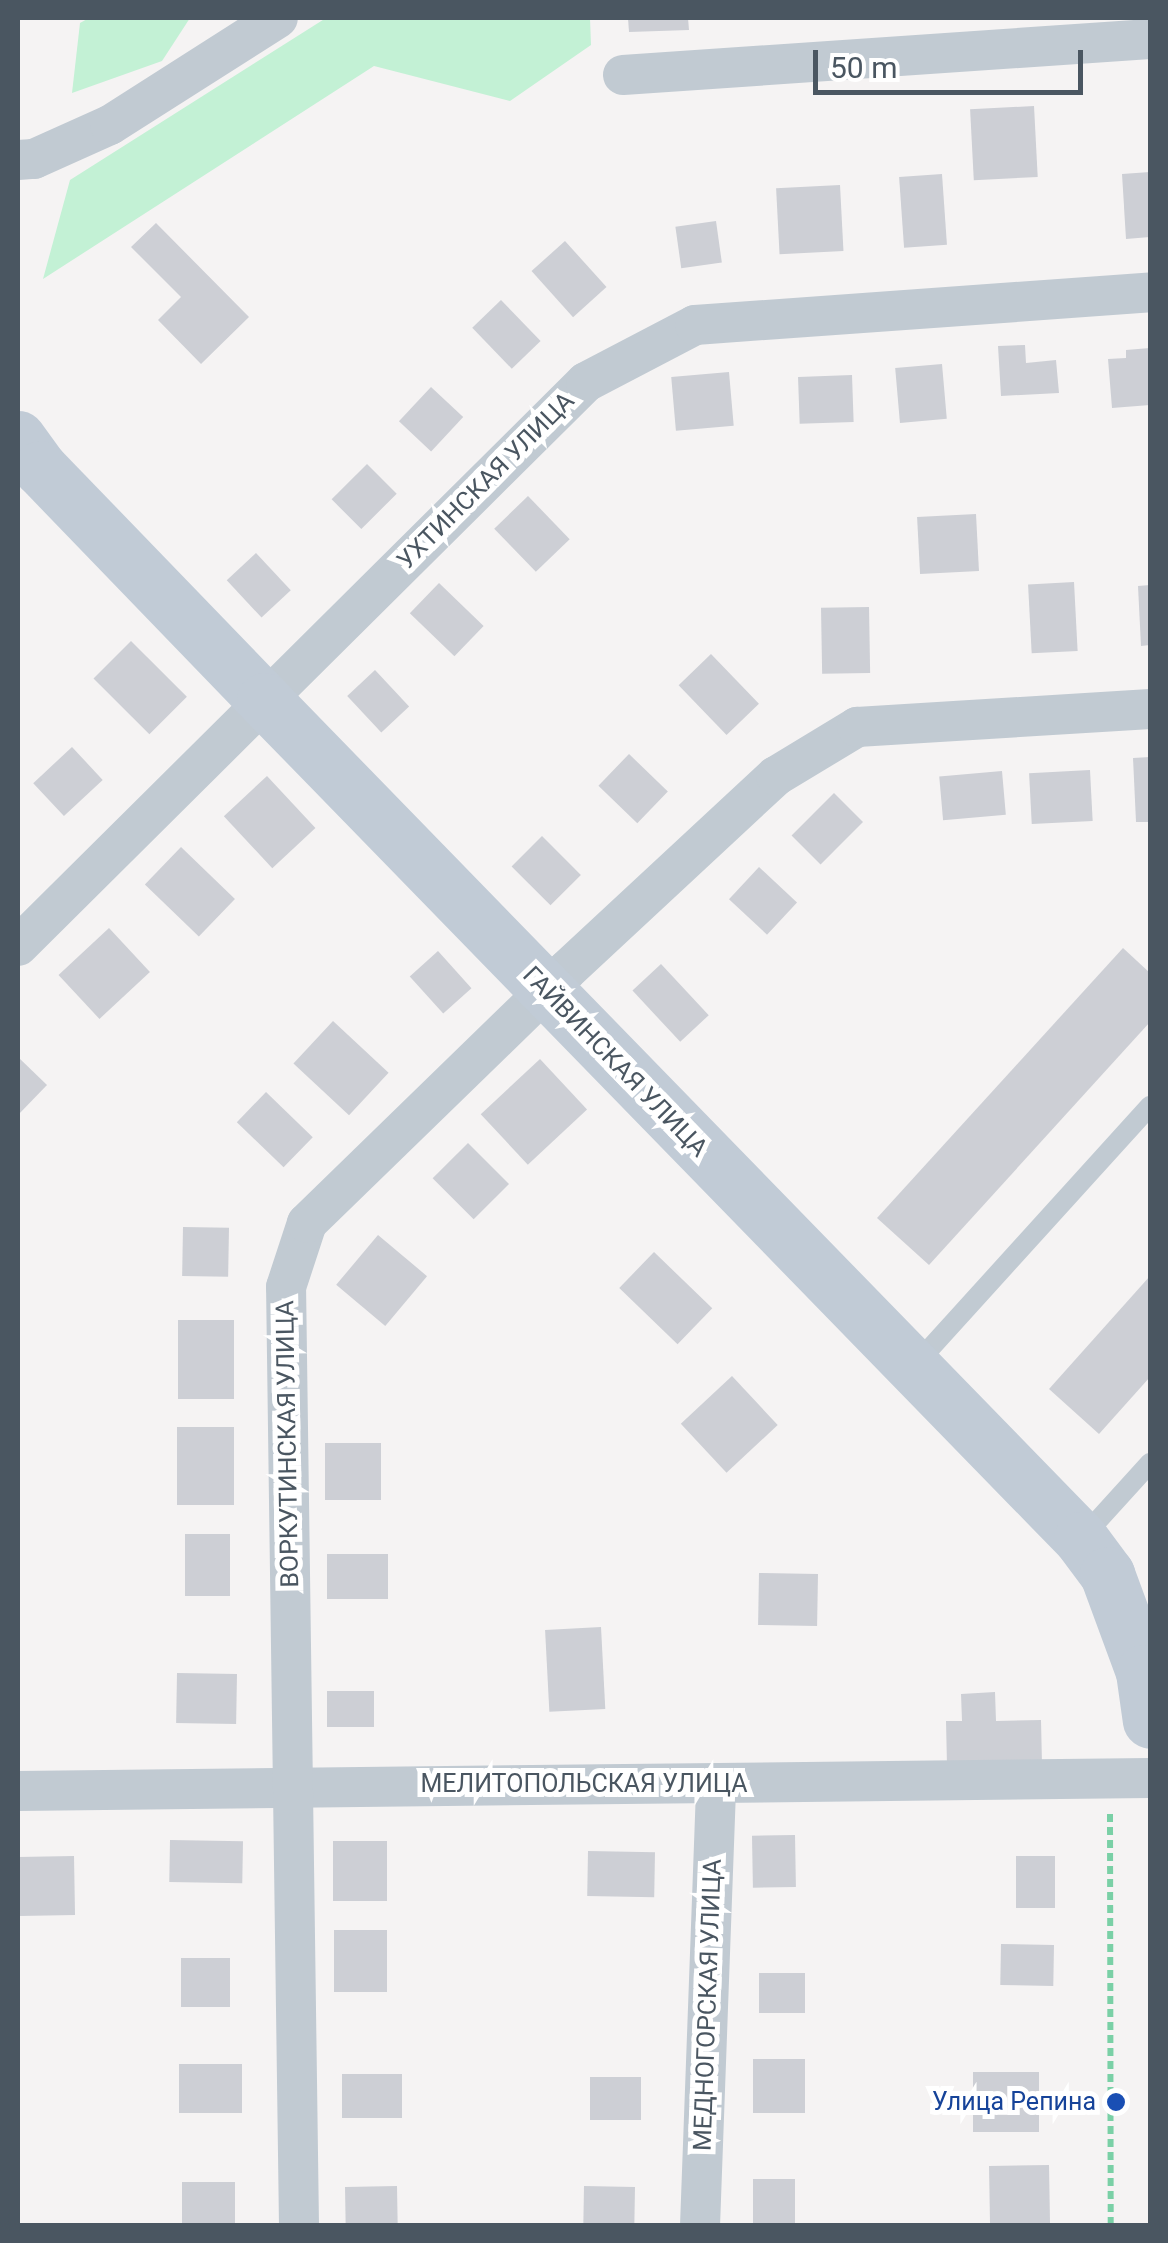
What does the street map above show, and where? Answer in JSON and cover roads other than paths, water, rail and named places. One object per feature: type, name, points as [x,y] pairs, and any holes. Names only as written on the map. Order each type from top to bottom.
[{"type":"main road","name":"ГАЙВИНСКАЯ УЛИЦА","points":[[18,438],[40,468],[546,992],[1082,1539],[1106,1574],[1148,1688]]},
{"type":"street","points":[[18,160],[52,152],[110,125],[278,18]]},
{"type":"street","points":[[623,75],[1150,38]]},
{"type":"street","name":"УХТИНСКАЯ УЛИЦА","points":[[18,946],[586,382],[695,325],[1150,292]]},
{"type":"street","name":"ВОРКУТИНСКАЯ УЛИЦА","points":[[299,2226],[286,1286],[307,1223],[776,776],[856,727],[1150,709]]},
{"type":"street","name":"МЕЛИТОПОЛЬСКАЯ УЛИЦА","points":[[18,1791],[1150,1778]]},
{"type":"street","name":"МЕДНОГОРСКАЯ УЛИЦА","points":[[700,2226],[716,1784]]},
{"type":"lane","points":[[913,1366],[1150,1106]]},
{"type":"lane","points":[[1082,1539],[1150,1463]]},
{"type":"place","name":"Улица Репина","points":[[1116,2102]]}]
